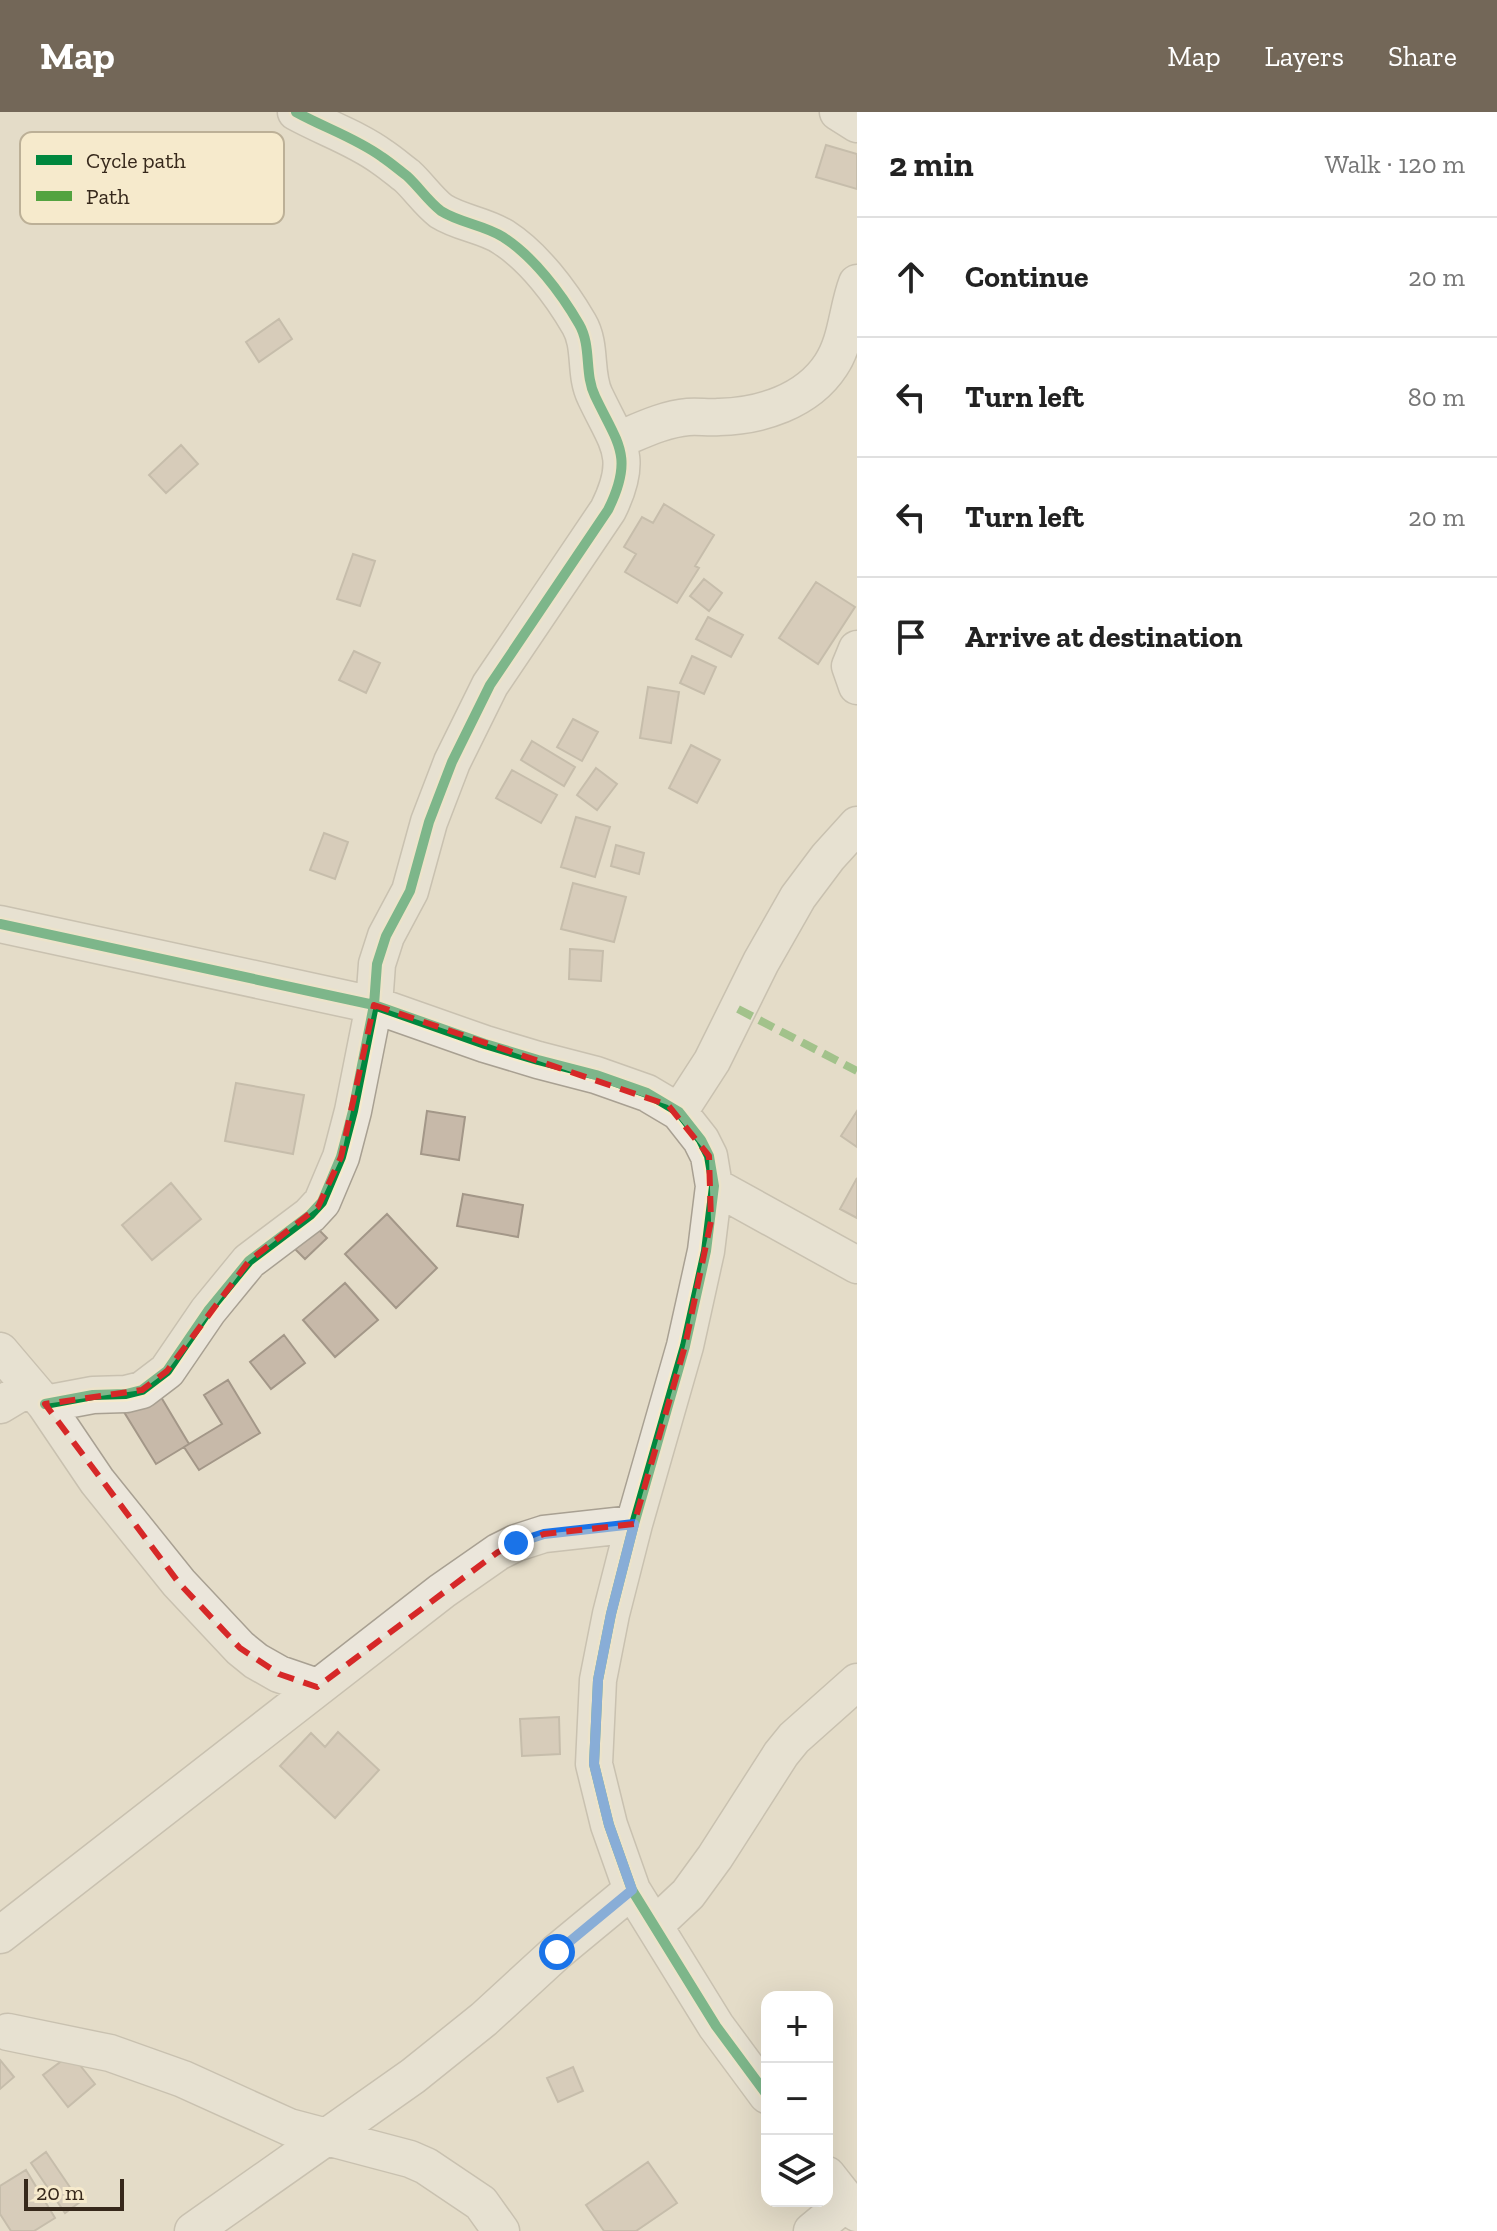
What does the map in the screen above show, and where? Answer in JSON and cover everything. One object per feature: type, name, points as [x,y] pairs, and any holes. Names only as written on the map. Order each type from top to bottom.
[{"type":"street","points":[[25,1399],[126,1394],[142,1390],[167,1371],[216,1300],[249,1261],[318,1207],[330,1187],[341,1157],[353,1111],[374,1005],[377,964],[386,936],[410,891],[429,822],[452,762],[490,685],[608,510],[621,479],[622,456],[618,440],[593,391],[582,330],[561,296],[520,250],[501,236],[442,211],[383,158],[357,141],[296,112]]},
{"type":"street","points":[[838,112],[857,124]]},
{"type":"street","points":[[618,440],[686,417],[718,418],[770,410],[798,396],[832,364],[857,283]]},
{"type":"street","points":[[857,649],[850,666],[857,686]]},
{"type":"street","points":[[679,1112],[712,1061],[761,962],[798,897],[857,825]]},
{"type":"street","points":[[0,924],[374,1005],[647,1093],[679,1112],[701,1140],[709,1156],[714,1186],[706,1251],[685,1346],[611,1614],[598,1680],[594,1764],[609,1825],[632,1890],[716,2026],[761,2087]]},
{"type":"street","points":[[714,1186],[857,1265]]},
{"type":"street","points":[[0,1351],[25,1399],[97,1481],[179,1583],[240,1648],[279,1674],[317,1687]]},
{"type":"street","points":[[0,1935],[317,1687],[498,1552],[544,1534],[634,1524]]},
{"type":"street","points":[[655,1925],[688,1894],[794,1738],[857,1682]]},
{"type":"street","points":[[193,2231],[413,2076],[473,2029],[557,1952],[632,1890]]},
{"type":"street","points":[[8,2032],[110,2053],[142,2063],[289,2127],[410,2159],[426,2166],[481,2203],[501,2231]]},
{"type":"street","points":[[812,2231],[844,2197]]},
{"type":"highlighted area","points":[[374,1005],[668,1105],[709,1156],[711,1221],[685,1346],[634,1524],[544,1534],[498,1552],[317,1687],[279,1674],[240,1648],[179,1583],[45,1404],[142,1390],[167,1371],[249,1261],[318,1207],[341,1157]]},
{"type":"building","points":[[826,145],[857,154],[857,189],[816,177]]},
{"type":"building","points":[[279,319],[292,339],[259,362],[246,342]]},
{"type":"building","points":[[181,445],[198,464],[166,493],[149,475]]},
{"type":"building","points":[[664,504],[714,535],[695,566],[699,568],[677,603],[625,572],[636,554],[624,547],[642,517],[653,523]]},
{"type":"building","points":[[353,554],[375,561],[360,606],[337,599]]},
{"type":"building","points":[[704,579],[722,593],[709,611],[690,596]]},
{"type":"building","points":[[816,582],[855,607],[818,664],[779,638]]},
{"type":"building","points":[[708,617],[743,635],[731,657],[696,639]]},
{"type":"building","points":[[354,651],[380,663],[366,693],[339,680]]},
{"type":"building","points":[[692,656],[716,667],[704,694],[680,683]]},
{"type":"building","points":[[648,687],[679,692],[671,743],[640,738]]},
{"type":"building","points":[[573,719],[598,732],[582,761],[557,747]]},
{"type":"building","points":[[532,741],[575,767],[564,786],[521,760]]},
{"type":"building","points":[[691,745],[720,760],[697,803],[669,788]]},
{"type":"building","points":[[596,768],[617,784],[597,810],[577,795]]},
{"type":"building","points":[[512,770],[557,795],[541,823],[496,798]]},
{"type":"building","points":[[576,817],[610,827],[595,877],[561,867]]},
{"type":"building","points":[[324,833],[348,842],[335,879],[310,870]]},
{"type":"building","points":[[616,845],[644,853],[639,874],[611,866]]},
{"type":"building","points":[[573,883],[626,897],[614,942],[561,929]]},
{"type":"building","points":[[570,949],[603,951],[601,981],[569,979]]},
{"type":"building","points":[[236,1083],[304,1095],[293,1154],[225,1141]]},
{"type":"building","points":[[427,1111],[465,1117],[459,1160],[421,1154]]},
{"type":"building","points":[[857,1111],[857,1147],[841,1136]]},
{"type":"building","points":[[857,1178],[857,1218],[840,1209]]},
{"type":"building","points":[[171,1183],[201,1219],[152,1260],[122,1225]]},
{"type":"building","points":[[463,1194],[523,1205],[518,1237],[457,1226]]},
{"type":"building","points":[[387,1214],[437,1268],[396,1308],[345,1254]]},
{"type":"building","points":[[310,1221],[327,1238],[305,1259],[288,1242]]},
{"type":"building","points":[[345,1283],[378,1320],[335,1357],[303,1320]]},
{"type":"building","points":[[284,1335],[305,1363],[271,1389],[250,1362]]},
{"type":"building","points":[[228,1380],[260,1433],[199,1470],[184,1447],[222,1424],[204,1395]]},
{"type":"building","points":[[158,1392],[189,1444],[156,1464],[124,1412]]},
{"type":"building","points":[[559,1717],[560,1754],[522,1756],[520,1719]]},
{"type":"building","points":[[338,1732],[379,1770],[335,1818],[280,1766],[311,1733],[325,1747]]},
{"type":"building","points":[[71,2054],[95,2084],[68,2107],[43,2075]]},
{"type":"building","points":[[0,2060],[14,2077],[0,2089]]},
{"type":"building","points":[[573,2067],[583,2091],[558,2102],[547,2078]]},
{"type":"building","points":[[46,2152],[80,2202],[65,2213],[31,2163]]},
{"type":"building","points":[[648,2162],[677,2203],[636,2231],[604,2231],[586,2205]]},
{"type":"building","points":[[26,2170],[55,2218],[34,2231],[11,2231],[0,2214],[0,2186]]},
{"type":"marked path","points":[[738,1009],[857,1071]]},
{"type":"cycle path","points":[[45,1404],[142,1390],[167,1371],[208,1311],[249,1261],[310,1215],[322,1202],[341,1157],[353,1111],[374,1005],[377,964],[386,936],[410,891],[429,822],[452,762],[490,685],[608,510],[620,476],[620,450],[592,387],[583,333],[546,276],[503,237],[441,211],[407,176],[372,150],[296,112]]},
{"type":"cycle path","points":[[0,924],[374,1005],[485,1044],[596,1075],[647,1093],[679,1112],[701,1140],[709,1156],[714,1186],[706,1251],[685,1346],[611,1614],[598,1680],[594,1764],[609,1825],[632,1890],[716,2026],[761,2087]]},
{"type":"route","points":[[516,1543],[544,1534],[634,1524],[598,1680],[594,1764],[609,1825],[632,1890],[557,1952]]}]
